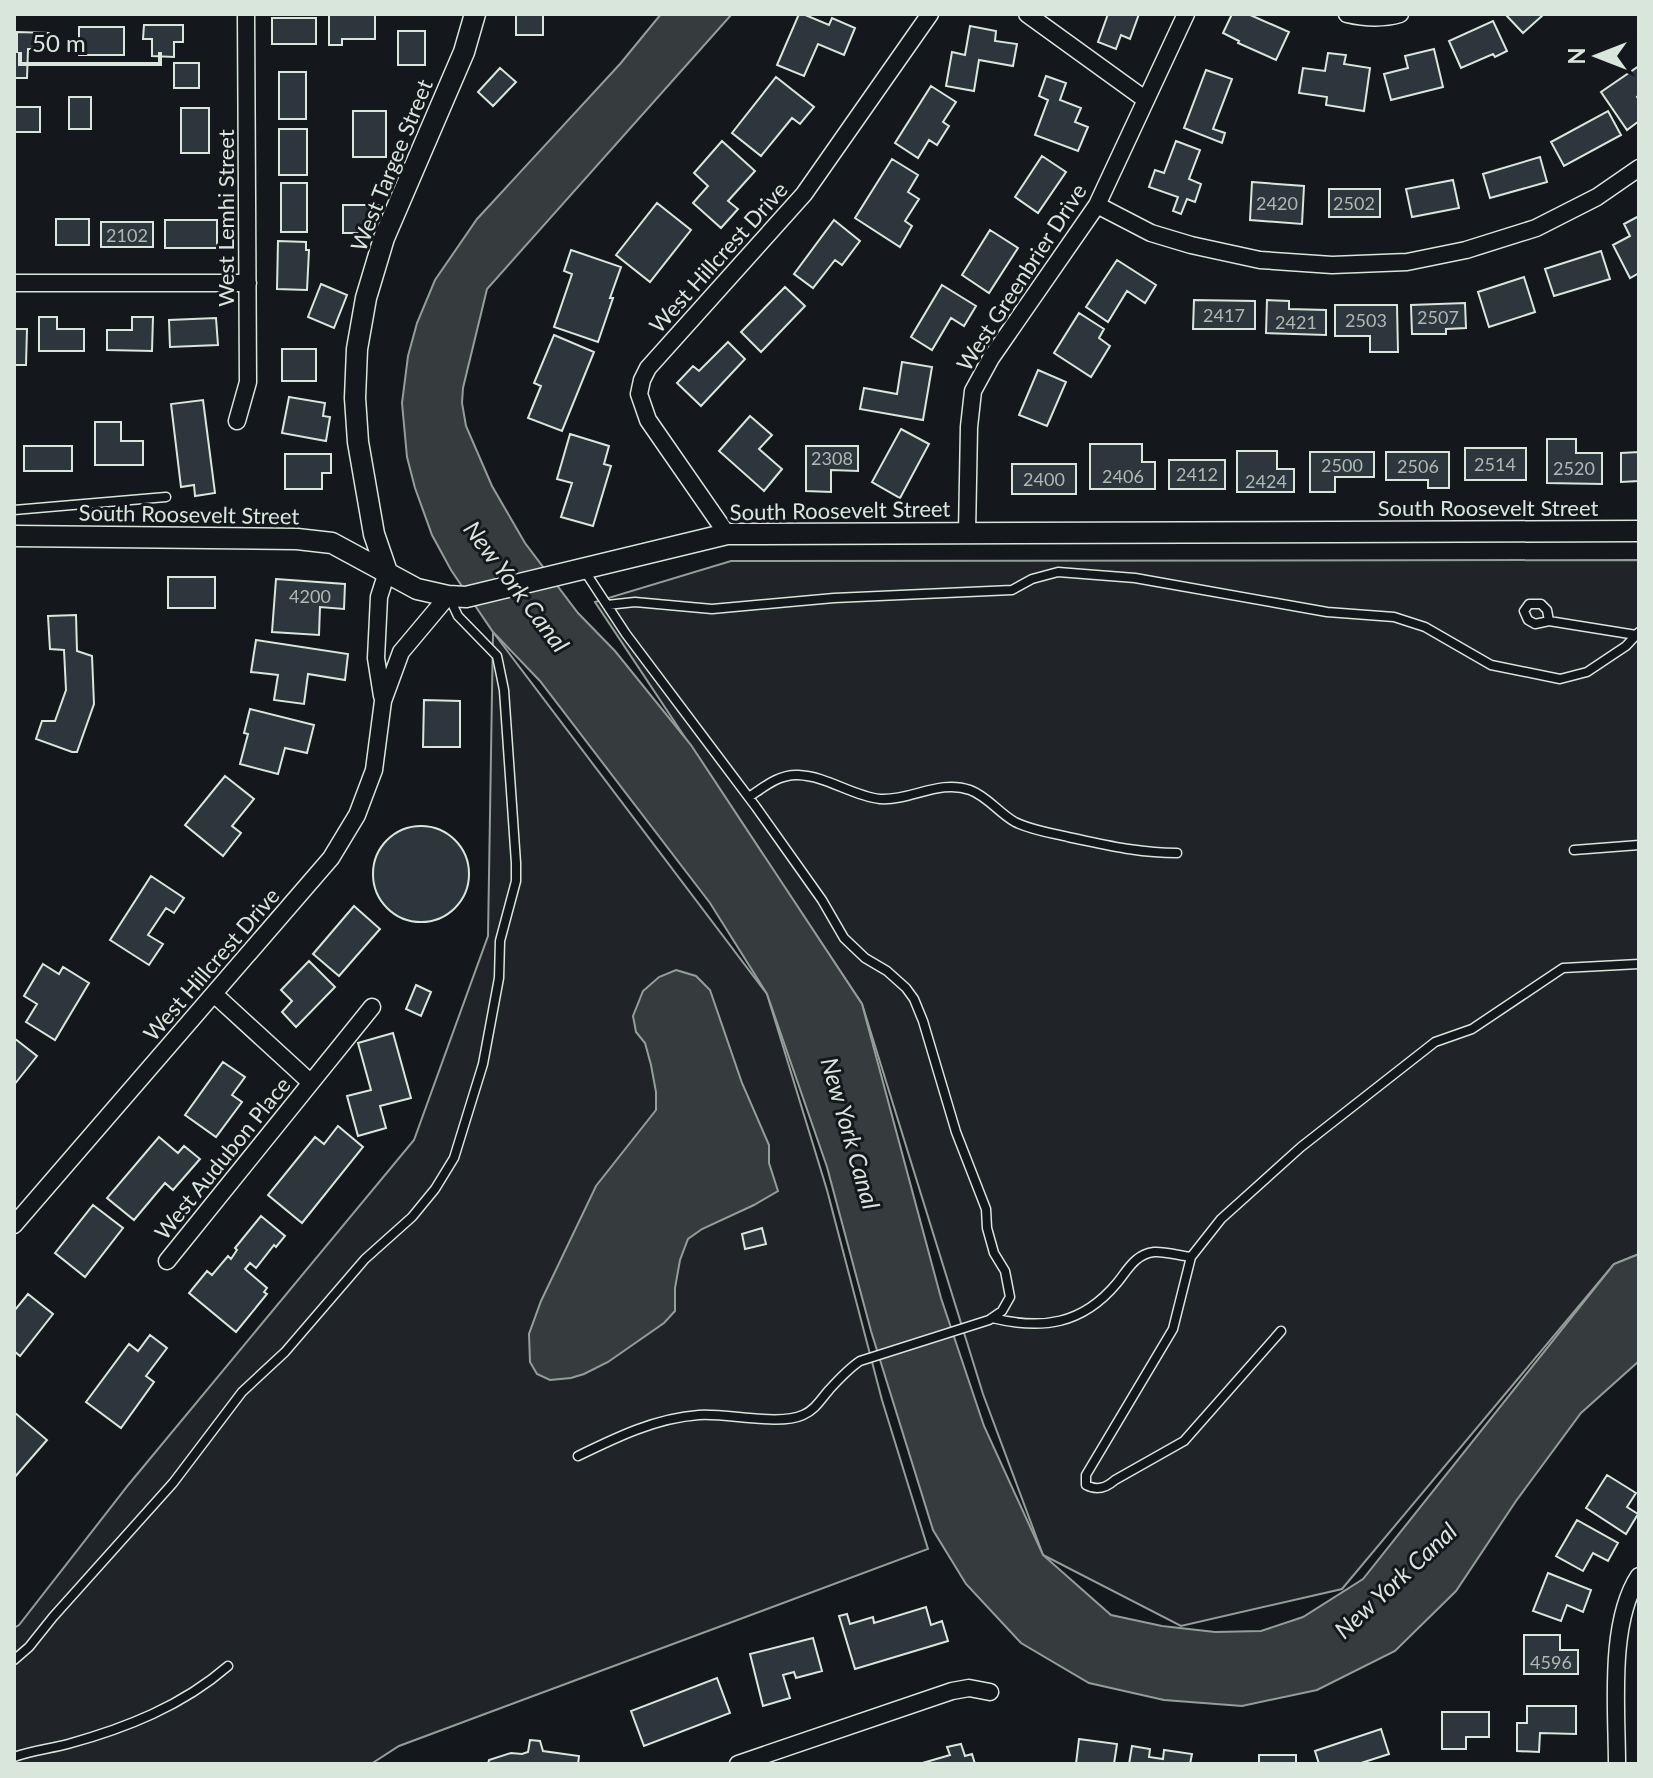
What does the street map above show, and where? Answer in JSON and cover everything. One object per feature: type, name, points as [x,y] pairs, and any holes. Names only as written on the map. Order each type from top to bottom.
[{"type":"street","name":"West Lemhi Street","points":[[237,421],[248,382],[246,14]]},
{"type":"street","name":"West Targee Street","points":[[387,572],[374,534],[358,442],[355,398],[357,349],[366,298],[384,238],[464,52],[475,14]]},
{"type":"street","name":"West Hillcrest Drive","points":[[727,534],[648,420],[639,394],[642,380],[648,368],[804,194],[930,14]]},
{"type":"street","points":[[1027,14],[1146,100]]},
{"type":"street","name":"West Greenbrier Drive","points":[[967,533],[969,427],[973,391],[991,358],[1097,205],[1186,14]]},
{"type":"street","points":[[1347,14],[1359,17],[1400,14]]},
{"type":"street","points":[[1097,205],[1151,233],[1260,260],[1332,265],[1407,262],[1466,250],[1536,228],[1597,197],[1639,168]]},
{"type":"street","points":[[14,283],[248,283]]},
{"type":"street","name":"South Roosevelt Street","points":[[14,536],[297,539],[332,543],[417,589],[457,596],[727,534],[1639,531]]},
{"type":"street","name":"West Hillcrest Drive","points":[[383,701],[376,658],[379,597],[387,572]]},
{"type":"street","name":"West Hillcrest Drive","points":[[14,1225],[331,858],[357,815],[374,770],[383,701],[401,652],[457,596]]},
{"type":"street","name":"West Audubon Place","points":[[214,994],[310,1082]]},
{"type":"street","name":"West Audubon Place","points":[[167,1261],[372,1007]]},
{"type":"street","points":[[1617,1764],[1617,1663],[1621,1620],[1639,1576]]},
{"type":"street","points":[[738,1764],[952,1691],[969,1688],[990,1692]]},
{"type":"lane","points":[[14,510],[166,497]]},
{"type":"lane","points":[[576,570],[607,605],[749,797],[822,900],[844,938],[865,958],[887,971],[914,999],[956,1132],[986,1209],[987,1228],[994,1253],[1005,1271],[1010,1297],[1002,1311],[992,1318],[860,1361],[813,1409],[796,1418],[681,1416],[631,1431],[578,1456]]},
{"type":"lane","points":[[607,605],[635,602],[712,609],[834,598],[1012,590],[1032,579],[1058,572],[1135,578],[1327,612],[1394,617],[1425,627],[1491,665],[1560,679],[1587,672],[1626,646],[1638,633]]},
{"type":"lane","points":[[14,1660],[29,1647],[173,1483],[242,1392],[285,1352],[365,1259],[412,1217],[435,1189],[454,1158],[486,1049],[499,978],[500,941],[516,881],[504,690],[497,656],[458,616],[457,596]]},
{"type":"lane","points":[[1549,621],[1638,633]]},
{"type":"lane","points":[[749,797],[777,778],[797,775],[817,778],[884,799],[943,786],[971,790],[1016,822],[1052,833],[1131,851],[1177,853]]},
{"type":"lane","points":[[1574,850],[1639,845]]},
{"type":"lane","points":[[1281,1331],[1184,1441],[1115,1480],[1107,1488],[1086,1485],[1086,1475],[1173,1329],[1191,1257],[1221,1219],[1301,1147],[1435,1042],[1472,1029],[1563,968],[1639,964]]},
{"type":"lane","points":[[992,1318],[1014,1323],[1062,1322],[1092,1308],[1132,1262],[1152,1252],[1191,1257]]},
{"type":"lane","points":[[14,1757],[32,1750],[63,1746],[129,1724],[185,1699],[228,1666]]},
{"type":"shaded area","points":[[1639,560],[1639,1254],[1614,1264],[1342,1589],[1181,1626],[1043,1555],[983,1394],[862,1004],[595,602],[731,561]]},
{"type":"shaded area","points":[[493,632],[767,994],[827,1190],[882,1400],[928,1549],[399,1746],[371,1764],[14,1764],[14,1628],[414,1140],[488,936]]},
{"type":"water","name":"New York Canal","points":[[661,14],[732,14],[487,289],[463,388],[466,426],[492,486],[525,543],[578,613],[615,651],[691,745],[862,1004],[941,1298],[984,1426],[1043,1555],[1111,1615],[1162,1626],[1215,1632],[1261,1631],[1303,1617],[1363,1579],[1614,1264],[1639,1254],[1639,1361],[1581,1413],[1516,1501],[1456,1591],[1395,1651],[1317,1690],[1242,1706],[1164,1700],[1089,1683],[1021,1643],[966,1584],[933,1530],[871,1331],[827,1167],[767,994],[710,903],[540,681],[493,632],[451,570],[432,535],[407,457],[402,403],[408,356],[417,323],[435,280],[477,219],[620,64]]},
{"type":"water","points":[[676,970],[696,976],[710,990],[742,1083],[769,1145],[769,1163],[778,1191],[688,1239],[680,1260],[675,1311],[664,1323],[608,1362],[584,1374],[550,1380],[537,1374],[530,1362],[529,1334],[541,1301],[596,1186],[656,1110],[651,1065],[645,1043],[636,1032],[633,1016],[643,991],[659,977]]},
{"type":"building","points":[[329,14],[375,14],[375,39],[342,39],[342,45],[329,45]]},
{"type":"building","points":[[516,14],[543,14],[543,35],[516,35]]},
{"type":"building","points":[[799,14],[829,25],[832,18],[855,28],[844,55],[818,44],[804,76],[777,65]]},
{"type":"building","points":[[1108,14],[1139,14],[1130,39],[1121,35],[1116,49],[1098,42]]},
{"type":"building","points":[[1232,14],[1248,14],[1289,32],[1276,60],[1223,33]]},
{"type":"building","points":[[1505,14],[1541,14],[1543,15],[1523,33]]},
{"type":"building","points":[[272,18],[316,18],[316,44],[272,44]]},
{"type":"building","points":[[1493,21],[1507,51],[1461,68],[1449,41]]},
{"type":"building","points":[[144,25],[183,25],[183,42],[174,42],[174,57],[152,56],[152,39],[143,39]]},
{"type":"building","points":[[970,26],[996,31],[995,41],[1017,44],[1013,66],[979,60],[974,91],[946,86],[952,52],[965,55]]},
{"type":"building","points":[[79,27],[124,27],[124,55],[79,55]]},
{"type":"building","points":[[398,31],[425,31],[425,65],[398,65]]},
{"type":"building","points":[[17,32],[49,33],[49,49],[28,49],[27,78],[14,78]]},
{"type":"building","points":[[1434,49],[1443,87],[1391,100],[1384,74],[1408,68],[1405,56]]},
{"type":"building","points":[[1328,53],[1346,55],[1344,64],[1370,68],[1364,111],[1326,105],[1327,97],[1299,93],[1303,68],[1325,71]]},
{"type":"building","points":[[174,63],[199,63],[199,88],[174,88]]},
{"type":"building","points":[[1639,66],[1639,121],[1627,130],[1601,92]]},
{"type":"building","points":[[500,68],[516,82],[493,106],[478,92]]},
{"type":"building","points":[[1206,70],[1232,79],[1213,129],[1225,133],[1222,143],[1184,128]]},
{"type":"building","points":[[279,72],[306,72],[306,119],[279,119]]},
{"type":"building","points":[[1046,76],[1066,83],[1060,100],[1081,108],[1075,122],[1088,127],[1078,151],[1035,135],[1048,100],[1039,96]]},
{"type":"building","points":[[776,77],[814,107],[800,124],[792,118],[761,156],[732,133]]},
{"type":"building","points":[[931,86],[956,102],[943,122],[949,126],[937,145],[929,140],[918,158],[895,143]]},
{"type":"building","points":[[69,97],[91,97],[91,129],[69,129]]},
{"type":"building","points":[[14,107],[40,107],[40,132],[14,132]]},
{"type":"building","points":[[181,108],[209,108],[209,153],[181,153]]},
{"type":"building","points":[[353,111],[386,111],[386,157],[353,157]]},
{"type":"building","points":[[1608,111],[1621,135],[1564,166],[1551,142]]},
{"type":"building","points":[[279,129],[307,129],[307,175],[279,175]]},
{"type":"building","points":[[722,141],[755,171],[728,201],[738,209],[721,228],[693,203],[708,186],[694,173]]},
{"type":"building","points":[[1176,141],[1200,150],[1189,179],[1201,184],[1195,202],[1187,199],[1181,214],[1173,211],[1178,197],[1149,187],[1155,170],[1164,173]]},
{"type":"building","points":[[1042,156],[1066,172],[1038,213],[1015,197]]},
{"type":"building","points":[[1540,157],[1547,182],[1490,198],[1483,174]]},
{"type":"building","points":[[892,159],[918,175],[908,192],[919,199],[905,221],[912,226],[900,247],[855,218]]},
{"type":"building","points":[[1453,180],[1459,208],[1412,217],[1406,189]]},
{"type":"building","points":[[1252,182],[1304,186],[1302,224],[1250,220]]},
{"type":"building","points":[[281,183],[307,183],[307,232],[281,232]]},
{"type":"building","points":[[1329,189],[1380,189],[1380,217],[1329,217]]},
{"type":"building","points":[[657,203],[691,230],[650,282],[616,255]]},
{"type":"building","points":[[343,205],[382,205],[382,215],[368,215],[368,233],[343,233]]},
{"type":"building","points":[[1639,216],[1639,273],[1630,278],[1613,245],[1630,236],[1624,224]]},
{"type":"building","points":[[56,219],[89,219],[89,245],[56,245]]},
{"type":"building","points":[[165,220],[217,220],[217,248],[165,248]]},
{"type":"building","points":[[834,220],[860,241],[842,265],[835,260],[813,288],[794,274]]},
{"type":"building","points":[[101,222],[153,222],[153,247],[101,247]]},
{"type":"building","points":[[990,230],[1018,248],[989,293],[962,275]]},
{"type":"building","points":[[278,241],[306,242],[306,250],[309,250],[307,290],[277,289]]},
{"type":"building","points":[[571,250],[621,267],[598,342],[554,327],[572,274],[564,271]]},
{"type":"building","points":[[1601,251],[1610,279],[1554,296],[1545,269]]},
{"type":"building","points":[[1117,260],[1156,285],[1145,303],[1127,291],[1108,322],[1086,307]]},
{"type":"building","points":[[1524,277],[1535,312],[1489,327],[1478,292]]},
{"type":"building","points":[[321,284],[347,295],[334,328],[308,317]]},
{"type":"building","points":[[942,285],[976,306],[964,326],[951,318],[932,350],[911,337]]},
{"type":"building","points":[[785,287],[805,306],[761,352],[741,332]]},
{"type":"building","points":[[1194,300],[1255,301],[1255,329],[1193,329]]},
{"type":"building","points":[[1267,300],[1289,301],[1289,309],[1326,310],[1326,335],[1266,333]]},
{"type":"building","points":[[1465,303],[1466,328],[1446,329],[1446,334],[1412,334],[1411,305]]},
{"type":"building","points":[[1335,305],[1397,305],[1398,352],[1370,352],[1370,336],[1335,336]]},
{"type":"building","points":[[1079,313],[1104,329],[1099,338],[1110,346],[1091,377],[1054,353]]},
{"type":"building","points":[[39,317],[57,317],[57,329],[84,329],[84,351],[39,351]]},
{"type":"building","points":[[132,317],[153,317],[152,351],[107,350],[107,330],[132,330]]},
{"type":"building","points":[[216,318],[218,345],[170,347],[169,320]]},
{"type":"building","points":[[14,329],[27,329],[26,365],[14,365]]},
{"type":"building","points":[[554,335],[594,352],[562,431],[528,418],[541,386],[534,383]]},
{"type":"building","points":[[728,342],[745,359],[701,406],[677,383],[693,366],[699,371]]},
{"type":"building","points":[[282,349],[316,349],[316,381],[282,381]]},
{"type":"building","points":[[902,362],[932,367],[923,420],[860,409],[864,388],[897,394]]},
{"type":"building","points":[[1038,370],[1066,382],[1047,426],[1019,415]]},
{"type":"building","points":[[289,397],[325,403],[323,416],[330,417],[326,441],[282,433]]},
{"type":"building","points":[[203,400],[215,493],[195,496],[194,485],[181,487],[171,404]]},
{"type":"building","points":[[750,416],[772,435],[759,449],[782,469],[764,491],[719,451]]},
{"type":"building","points":[[95,422],[121,422],[121,441],[143,441],[143,465],[95,465]]},
{"type":"building","points":[[901,429],[929,444],[900,498],[872,482]]},
{"type":"building","points":[[570,434],[609,446],[604,464],[611,466],[593,526],[561,517],[572,483],[557,479]]},
{"type":"building","points":[[1547,439],[1576,439],[1576,453],[1602,453],[1602,484],[1547,483]]},
{"type":"building","points":[[1090,444],[1142,444],[1142,462],[1155,462],[1155,489],[1090,489]]},
{"type":"building","points":[[24,446],[72,446],[72,471],[24,471]]},
{"type":"building","points":[[806,446],[858,446],[858,471],[831,470],[831,492],[806,491]]},
{"type":"building","points":[[1465,448],[1526,448],[1526,480],[1465,480]]},
{"type":"building","points":[[1237,451],[1277,451],[1277,469],[1294,469],[1294,492],[1237,492]]},
{"type":"building","points":[[1310,452],[1374,452],[1374,477],[1335,477],[1335,492],[1310,492]]},
{"type":"building","points":[[1386,452],[1449,452],[1449,488],[1428,488],[1428,480],[1386,480]]},
{"type":"building","points":[[1639,452],[1639,481],[1621,482],[1621,453]]},
{"type":"building","points":[[285,454],[331,454],[331,473],[322,473],[322,489],[285,489]]},
{"type":"building","points":[[1169,460],[1225,460],[1225,489],[1169,489]]},
{"type":"building","points":[[1012,464],[1076,464],[1076,494],[1012,494]]},
{"type":"building","points":[[168,577],[215,577],[215,608],[168,608]]},
{"type":"building","points":[[276,579],[345,584],[344,609],[320,607],[319,635],[272,632]]},
{"type":"building","points":[[76,615],[77,651],[92,656],[94,704],[77,752],[72,752],[36,739],[42,721],[55,721],[66,690],[64,650],[50,649],[48,616]]},
{"type":"building","points":[[256,640],[348,654],[345,680],[308,674],[304,704],[274,700],[278,675],[251,672]]},
{"type":"building","points":[[424,700],[460,701],[460,747],[423,747]]},
{"type":"building","points":[[250,709],[314,725],[307,753],[285,748],[278,774],[240,764],[248,734],[244,733]]},
{"type":"building","points":[[225,776],[254,799],[232,826],[241,833],[223,856],[185,825]]},
{"type":"building","points":[[421,826],[439,830],[455,840],[465,856],[469,874],[465,892],[455,908],[439,918],[421,922],[403,918],[387,908],[377,892],[373,874],[377,856],[387,840],[403,830]]},
{"type":"building","points":[[151,876],[184,898],[174,913],[166,908],[148,935],[163,944],[149,965],[110,940]]},
{"type":"building","points":[[354,906],[380,929],[339,976],[313,954]]},
{"type":"building","points":[[309,961],[335,987],[296,1027],[282,1012],[292,1001],[281,990]]},
{"type":"building","points":[[43,964],[59,974],[63,967],[89,983],[55,1040],[26,1022],[37,1004],[24,996]]},
{"type":"building","points":[[416,985],[431,992],[421,1016],[406,1009]]},
{"type":"building","points":[[393,1033],[411,1098],[380,1106],[386,1128],[358,1136],[347,1096],[371,1090],[358,1043]]},
{"type":"building","points":[[14,1038],[37,1056],[14,1085]]},
{"type":"building","points":[[223,1062],[245,1077],[232,1095],[242,1102],[216,1137],[185,1115]]},
{"type":"building","points":[[338,1126],[363,1147],[302,1223],[268,1195],[315,1137],[324,1144]]},
{"type":"building","points":[[159,1137],[178,1153],[184,1146],[200,1159],[173,1190],[165,1183],[134,1220],[107,1198]]},
{"type":"building","points":[[93,1205],[123,1228],[85,1277],[55,1253]]},
{"type":"building","points":[[261,1216],[285,1236],[256,1268],[250,1263],[245,1269],[267,1288],[264,1292],[267,1294],[236,1332],[189,1293],[207,1271],[212,1275],[228,1256],[231,1259],[237,1250],[235,1248]]},
{"type":"building","points":[[762,1228],[766,1244],[745,1249],[742,1234]]},
{"type":"building","points":[[28,1294],[53,1314],[20,1356],[14,1351],[14,1311]]},
{"type":"building","points":[[150,1335],[167,1348],[146,1376],[154,1382],[121,1428],[86,1402],[129,1344],[138,1351]]},
{"type":"building","points":[[14,1412],[47,1440],[14,1478]]},
{"type":"building","points":[[1607,1475],[1636,1493],[1627,1507],[1638,1514],[1626,1534],[1586,1508]]},
{"type":"building","points":[[1577,1520],[1618,1543],[1608,1561],[1593,1553],[1583,1571],[1556,1556]]},
{"type":"building","points":[[1548,1573],[1591,1590],[1583,1612],[1567,1605],[1561,1621],[1533,1611]]},
{"type":"building","points":[[926,1607],[931,1625],[942,1621],[948,1641],[855,1669],[839,1616],[847,1614],[850,1624],[873,1617],[874,1623]]},
{"type":"building","points":[[1524,1635],[1560,1635],[1560,1650],[1578,1650],[1578,1674],[1524,1674]]},
{"type":"building","points":[[813,1638],[822,1671],[796,1678],[794,1672],[783,1675],[790,1698],[763,1706],[750,1654]]},
{"type":"building","points":[[717,1678],[730,1713],[644,1746],[631,1711]]},
{"type":"building","points":[[1527,1706],[1576,1706],[1576,1734],[1540,1733],[1539,1752],[1517,1751],[1517,1723],[1527,1723]]},
{"type":"building","points":[[1442,1712],[1489,1712],[1489,1737],[1466,1737],[1466,1749],[1442,1749]]},
{"type":"building","points":[[1381,1729],[1389,1754],[1358,1764],[1319,1764],[1315,1751]]},
{"type":"building","points":[[1079,1739],[1117,1744],[1114,1764],[1076,1764]]},
{"type":"building","points":[[530,1740],[540,1741],[543,1751],[579,1756],[578,1764],[488,1764],[489,1760],[511,1753],[528,1752]]},
{"type":"building","points":[[961,1744],[965,1756],[972,1754],[975,1764],[919,1764],[950,1755],[947,1747]]},
{"type":"building","points":[[1132,1746],[1150,1749],[1149,1757],[1163,1759],[1164,1750],[1192,1754],[1190,1764],[1129,1764]]},
{"type":"building","points":[[1259,1755],[1296,1755],[1296,1764],[1259,1764]]}]
